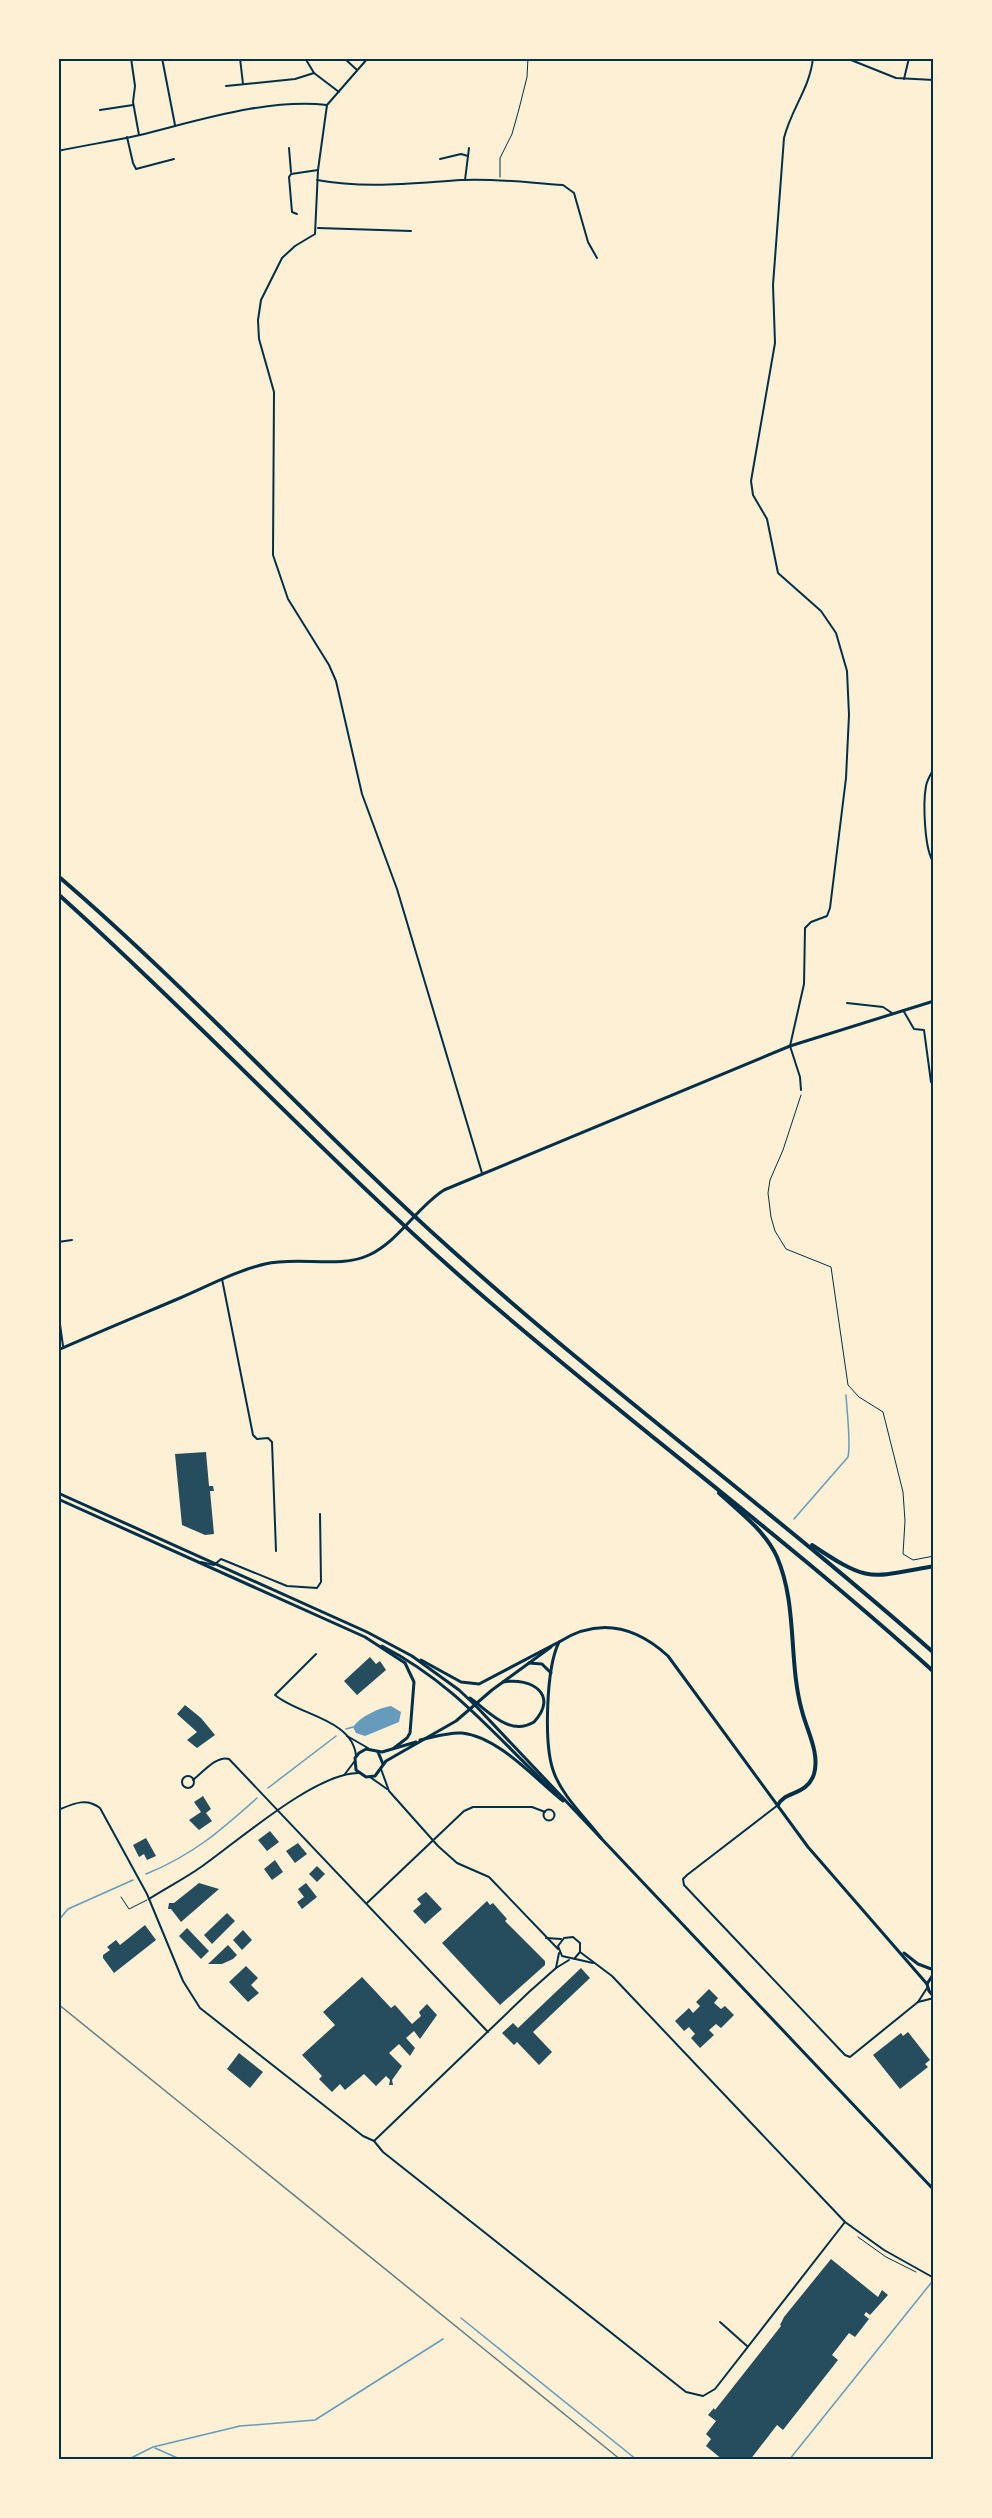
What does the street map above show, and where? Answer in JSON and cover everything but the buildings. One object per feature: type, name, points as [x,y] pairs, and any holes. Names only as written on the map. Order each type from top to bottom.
[{"type":"highway","points":[[58,876],[148,958],[421,1223],[529,1317],[794,1533],[933,1653]]},
{"type":"highway","points":[[58,894],[135,964],[343,1169],[431,1251],[512,1321],[834,1585],[933,1672]]},
{"type":"highway","points":[[698,1472],[765,1538],[778,1558],[782,1573],[793,1630],[795,1678],[802,1712],[815,1752],[816,1766],[812,1780],[806,1788],[785,1797],[778,1805]]},
{"type":"highway","points":[[794,1533],[845,1567],[863,1575],[892,1575],[933,1566]]},
{"type":"main road","points":[[58,1350],[264,1264],[280,1261],[359,1259],[378,1251],[425,1204],[444,1190],[790,1046],[933,1001]]},
{"type":"main road","points":[[58,1493],[218,1564],[412,1656],[461,1682],[479,1684],[576,1633],[606,1628],[634,1633],[650,1641],[677,1666],[830,1874],[898,1948],[927,1986],[933,1998]]},
{"type":"main road","points":[[58,1499],[366,1634],[409,1660],[456,1694],[568,1805],[933,2190]]},
{"type":"main road","points":[[366,1634],[405,1663],[414,1682],[410,1733],[394,1749]]},
{"type":"main road","points":[[559,1642],[492,1690],[456,1721],[418,1741],[383,1764],[381,1769],[370,1777],[359,1773],[355,1761],[356,1756],[362,1750],[369,1749],[378,1752],[394,1749],[418,1741],[449,1733],[464,1733],[479,1738],[514,1759],[568,1805]]},
{"type":"main road","points":[[559,1642],[554,1655],[548,1732],[553,1771],[561,1787],[615,1855]]},
{"type":"main road","points":[[412,1656],[504,1724],[521,1727],[534,1722],[543,1704],[537,1688],[530,1682],[519,1680],[503,1682]]},
{"type":"main road","points":[[529,1664],[542,1664],[552,1675]]},
{"type":"main road","points":[[459,1690],[540,1772],[568,1805]]},
{"type":"main road","points":[[378,1752],[383,1764]]},
{"type":"main road","points":[[898,1948],[918,1964],[933,1971],[927,1986]]},
{"type":"street","points":[[121,59],[129,58],[135,86],[133,105],[139,135]]},
{"type":"street","points":[[162,58],[175,125]]},
{"type":"street","points":[[240,58],[243,84]]},
{"type":"street","points":[[304,58],[314,73],[339,92]]},
{"type":"street","points":[[344,58],[357,70]]},
{"type":"street","points":[[368,58],[327,105],[318,170],[317,228],[313,236],[295,246],[282,258],[261,300],[258,320],[259,339],[274,392],[273,555],[288,599],[329,665],[336,681],[362,794],[397,889],[482,1173]]},
{"type":"street","points":[[801,1090],[800,1077],[790,1046],[804,984],[805,928],[811,922],[827,916],[830,908],[846,778],[849,714],[847,671],[836,633],[821,611],[777,573],[767,519],[753,495],[751,481],[775,343],[773,285],[784,138],[788,122],[812,73],[813,58]]},
{"type":"street","points":[[846,58],[904,79],[933,80]]},
{"type":"street","points":[[859,62],[861,58]]},
{"type":"street","points":[[904,79],[909,58]]},
{"type":"street","points":[[226,86],[296,79],[314,73]]},
{"type":"street","points":[[100,110],[133,105]]},
{"type":"street","points":[[58,151],[274,106],[327,105]]},
{"type":"street","points":[[127,137],[136,169],[174,159]]},
{"type":"street","points":[[289,148],[292,212],[297,214]]},
{"type":"street","points":[[465,180],[469,148]]},
{"type":"street","points":[[440,159],[461,154],[468,156]]},
{"type":"street","points":[[291,174],[318,170]]},
{"type":"street","points":[[318,180],[373,185],[411,185],[465,180],[564,185],[574,193],[588,242],[597,258]]},
{"type":"street","points":[[317,228],[411,231]]},
{"type":"street","points":[[933,768],[926,783],[926,791],[927,839],[933,862]]},
{"type":"street","points":[[847,1003],[883,1007],[890,1013]]},
{"type":"street","points":[[903,1010],[914,1029],[924,1030],[931,1082]]},
{"type":"street","points":[[58,1242],[72,1240]]},
{"type":"street","points":[[222,1280],[253,1435],[257,1439],[268,1438],[272,1442],[276,1551]]},
{"type":"street","points":[[59,1299],[63,1348]]},
{"type":"street","points":[[200,1562],[218,1564],[220,1559],[287,1586],[317,1588],[321,1582],[320,1514]]},
{"type":"street","points":[[316,1654],[275,1695],[333,1725],[369,1749]]},
{"type":"street","points":[[345,1734],[355,1748],[356,1756]]},
{"type":"street","points":[[194,1780],[186,1776],[182,1785],[190,1788],[194,1780],[218,1760],[229,1759],[488,2031]]},
{"type":"street","points":[[345,1774],[355,1761]]},
{"type":"street","points":[[381,1769],[389,1791]]},
{"type":"street","points":[[149,1899],[197,1870],[277,1810],[307,1792],[345,1774],[359,1773]]},
{"type":"street","points":[[370,1777],[389,1791],[433,1840],[458,1863],[489,1877],[564,1958],[569,1960]]},
{"type":"street","points":[[58,1810],[83,1801],[97,1805],[149,1899],[183,1981],[200,2008],[363,2136],[374,2141],[383,2152],[686,2392],[697,2396],[709,2394],[845,2222]]},
{"type":"street","points":[[778,1805],[687,1875],[683,1879],[684,1885],[845,2055],[850,2057],[918,2002],[927,1986]]},
{"type":"street","points":[[367,1903],[464,1811],[473,1807],[532,1807],[545,1812]]},
{"type":"street","points":[[546,1938],[562,1939],[570,1936],[576,1939],[581,1946],[580,1952],[574,1959]]},
{"type":"street","points":[[556,1968],[562,1939]]},
{"type":"street","points":[[580,1952],[612,1976],[845,2222],[884,2250],[933,2278]]},
{"type":"street","points":[[374,2141],[556,1968],[574,1959],[596,1964]]},
{"type":"street","points":[[918,2002],[933,1998]]},
{"type":"street","points":[[720,2322],[748,2346]]},
{"type":"lane","points":[[121,1897],[129,1909],[149,1899]]},
{"type":"path","points":[[500,182],[500,158],[512,134],[527,77],[528,58]]},
{"type":"path","points":[[801,1090],[783,1150],[770,1180],[768,1193],[771,1216],[786,1249],[831,1268],[848,1385],[859,1397],[883,1412],[899,1469],[905,1509],[903,1554],[913,1560],[933,1556]]},
{"type":"water","points":[[391,1706],[401,1712],[399,1722],[365,1736],[356,1733],[353,1727],[361,1719]]},
{"type":"waterway","points":[[794,1519],[848,1457],[846,1395]]},
{"type":"waterway","points":[[346,1729],[353,1727]]},
{"type":"waterway","points":[[268,1788],[336,1736]]},
{"type":"waterway","points":[[146,1874],[192,1850],[257,1798]]},
{"type":"waterway","points":[[58,1921],[68,1909],[133,1880]]},
{"type":"waterway","points":[[789,2460],[931,2283]]},
{"type":"waterway","points":[[461,2318],[637,2460]]},
{"type":"waterway","points":[[127,2460],[153,2447],[240,2426],[315,2420],[443,2339]]},
{"type":"waterway","points":[[155,2448],[182,2460]]},
{"type":"railway","points":[[58,2004],[621,2460]]}]
